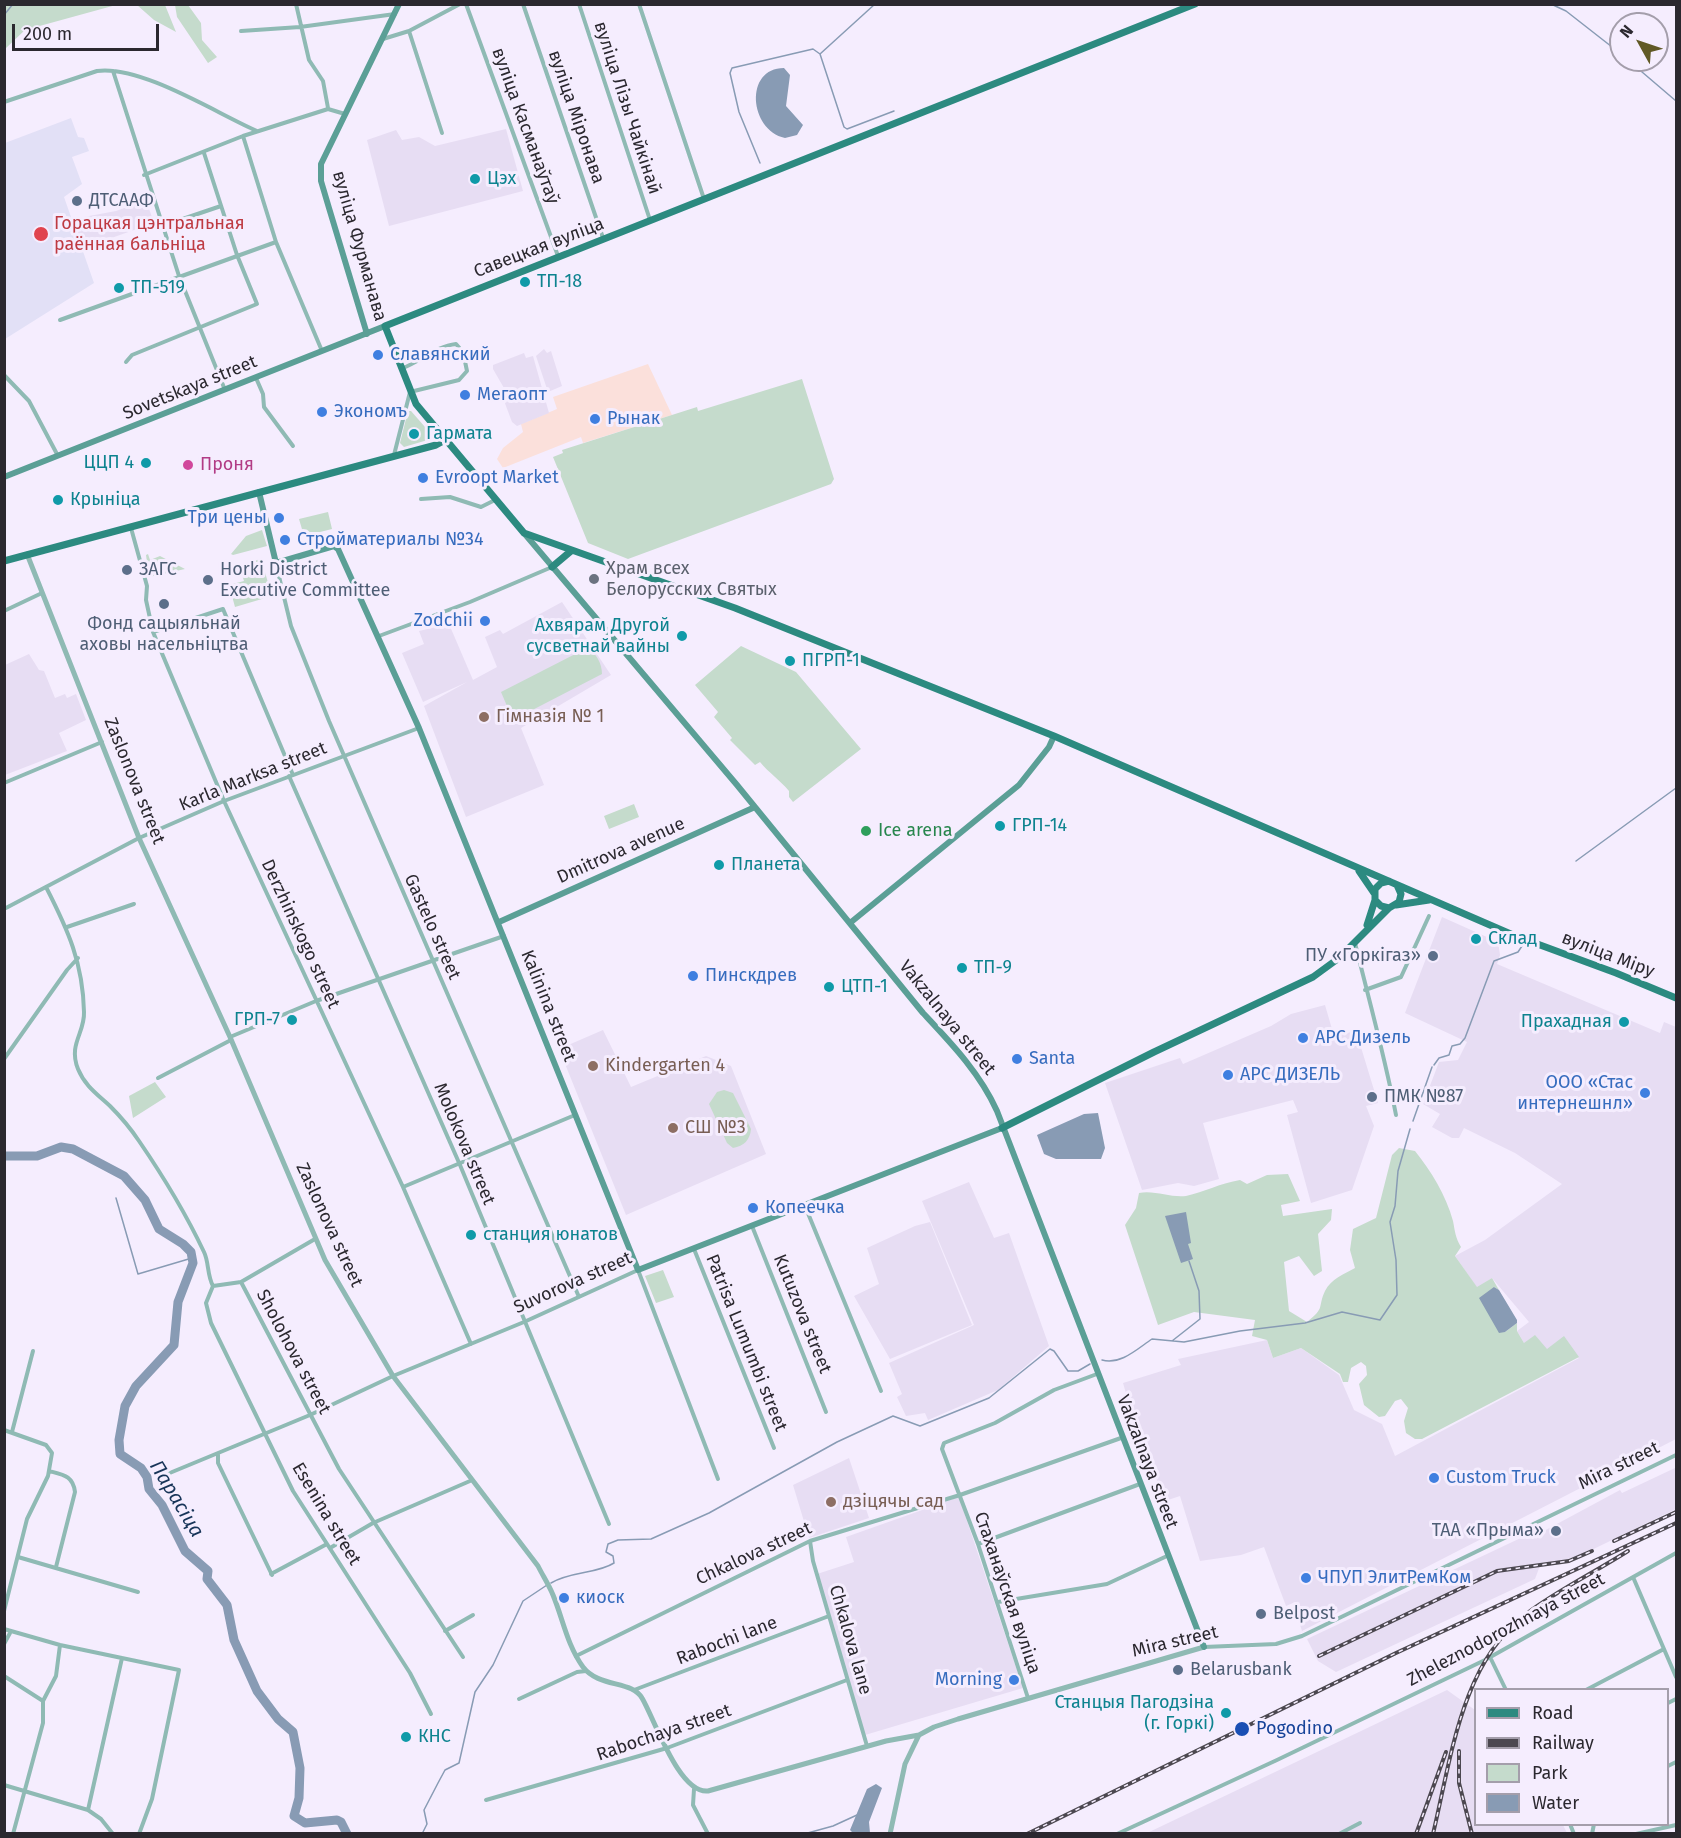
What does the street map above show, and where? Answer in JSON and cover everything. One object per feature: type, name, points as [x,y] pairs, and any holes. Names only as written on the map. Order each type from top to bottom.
[{"type":"main road","name":"вуліца Фурманава","points":[[367,334],[321,181],[321,164],[399,4]]},
{"type":"main road","name":"Савецкая вуліца","points":[[385,326],[1195,4]]},
{"type":"main road","name":"Sovetskaya street","points":[[4,477],[385,326]]},
{"type":"main road","points":[[385,326],[410,392],[524,533]]},
{"type":"main road","points":[[4,561],[447,440]]},
{"type":"main road","points":[[259,492],[276,563]]},
{"type":"main road","name":"вуліца Міру","points":[[524,533],[735,608],[1054,736],[1513,935],[1677,998]]},
{"type":"main road","name":"Vakzalnaya street","points":[[524,533],[969,1065],[992,1101],[1204,1647]]},
{"type":"main road","name":"Kalinina street","points":[[276,563],[334,546],[338,549],[419,728],[638,1270]]},
{"type":"main road","points":[[552,567],[571,551]]},
{"type":"main road","points":[[850,923],[1019,785],[1049,747],[1054,736]]},
{"type":"main road","name":"Dmitrova avenue","points":[[499,922],[755,807]]},
{"type":"main road","points":[[1356,867],[1369,882],[1381,906],[1435,901]]},
{"type":"main road","points":[[1002,1128],[1154,1052],[1313,977],[1355,942],[1393,906],[1401,894],[1392,882],[1377,885],[1364,932]]},
{"type":"main road","name":"Suvorova street","points":[[638,1270],[1002,1128]]},
{"type":"street","points":[[296,4],[309,60],[323,81],[328,109]]},
{"type":"street","points":[[382,39],[409,31],[460,4]]},
{"type":"street","name":"вуліца Касманаўтаў","points":[[466,4],[558,256]]},
{"type":"street","name":"вуліца Міронава","points":[[523,4],[604,239]]},
{"type":"street","name":"вуліца Лізы Чайкінай","points":[[579,4],[650,221]]},
{"type":"street","points":[[639,4],[704,199]]},
{"type":"street","points":[[241,31],[300,27],[395,14]]},
{"type":"street","points":[[409,31],[442,133]]},
{"type":"street","points":[[4,102],[97,71],[112,71],[140,76],[257,131]]},
{"type":"street","points":[[112,71],[144,176],[179,276],[225,390]]},
{"type":"street","points":[[144,176],[243,136],[328,109],[345,114]]},
{"type":"street","points":[[243,136],[276,242],[322,351]]},
{"type":"street","points":[[126,362],[132,355],[257,304],[237,255],[204,153]]},
{"type":"street","points":[[162,226],[221,206]]},
{"type":"street","points":[[60,320],[276,242]]},
{"type":"street","points":[[394,455],[410,392],[459,381],[467,372],[463,351],[456,344],[448,345],[421,361],[402,368]]},
{"type":"street","points":[[4,375],[29,401],[59,457]]},
{"type":"street","points":[[256,378],[263,394],[264,407],[293,446]]},
{"type":"street","points":[[421,499],[443,496],[481,507],[496,500]]},
{"type":"street","name":"Derzhinskogo street","points":[[130,528],[147,586],[146,600],[153,632],[224,801],[403,1187],[471,1344]]},
{"type":"street","name":"Zaslonova street","points":[[27,554],[139,837],[231,1038],[315,1239],[393,1376],[470,1481],[538,1566],[548,1585],[576,1656],[586,1671],[605,1683],[634,1690]]},
{"type":"street","name":"Gastelo street","points":[[276,563],[291,626],[343,755],[579,1297]]},
{"type":"street","points":[[379,636],[470,602],[552,567]]},
{"type":"street","points":[[4,611],[43,592]]},
{"type":"street","name":"Molokova street","points":[[153,632],[223,609],[291,776],[460,1165],[609,1524]]},
{"type":"street","name":"Karla Marksa street","points":[[6,908],[139,837],[224,801],[419,728]]},
{"type":"street","points":[[4,783],[103,742]]},
{"type":"street","points":[[46,887],[78,958],[84,1015],[75,1044],[77,1067],[85,1082],[118,1114],[140,1142],[172,1193],[205,1255],[206,1269],[213,1286]]},
{"type":"street","points":[[4,901],[6,908]]},
{"type":"street","points":[[66,927],[134,904]]},
{"type":"street","points":[[1365,990],[1401,977],[1429,916]]},
{"type":"street","points":[[158,1078],[231,1038],[316,1001],[504,936]]},
{"type":"street","points":[[1355,942],[1365,990],[1387,1068],[1396,1114]]},
{"type":"street","points":[[4,1059],[78,958]]},
{"type":"street","points":[[403,1187],[460,1165],[576,1114]]},
{"type":"street","points":[[805,1206],[881,1391]]},
{"type":"street","name":"Kutuzova street","points":[[752,1226],[826,1412]]},
{"type":"street","points":[[241,1282],[315,1239]]},
{"type":"street","name":"Patrisa Lumumbi street","points":[[693,1249],[774,1448]]},
{"type":"street","name":"Suvorova street","points":[[160,1477],[310,1415],[393,1376],[524,1322],[638,1270]]},
{"type":"street","name":"Kalinina street","points":[[638,1270],[718,1479]]},
{"type":"street","name":"Sholohova street","points":[[213,1286],[241,1282],[310,1415],[373,1523],[463,1657]]},
{"type":"street","name":"Esenina street","points":[[213,1286],[206,1303],[211,1323],[267,1433],[293,1491],[410,1673],[431,1714]]},
{"type":"street","points":[[12,1432],[33,1351]]},
{"type":"street","name":"Стаханаўская вуліца","points":[[1028,1698],[978,1544],[942,1449],[944,1443],[995,1423],[1054,1390],[1097,1374]]},
{"type":"street","points":[[4,1430],[50,1448],[49,1472],[27,1519],[4,1611]]},
{"type":"street","name":"Chkalova street","points":[[576,1656],[810,1541],[960,1496],[1121,1438]]},
{"type":"street","points":[[219,1452],[218,1463],[271,1574],[373,1523],[470,1481]]},
{"type":"street","name":"Mira street","points":[[694,1789],[708,1791],[915,1734],[920,1735],[934,1726],[1204,1647],[1276,1644],[1302,1636],[1677,1455]]},
{"type":"street","points":[[49,1472],[69,1477],[74,1484],[75,1492],[56,1567]]},
{"type":"street","points":[[978,1544],[1140,1484]]},
{"type":"street","name":"Chkalova lane","points":[[810,1541],[813,1562],[867,1747]]},
{"type":"street","name":"Zheleznodorozhnaya street","points":[[1117,1833],[1277,1760],[1490,1657],[1676,1553]]},
{"type":"street","points":[[998,1602],[1107,1584],[1167,1556]]},
{"type":"street","points":[[18,1557],[138,1592]]},
{"type":"street","points":[[1633,1577],[1677,1677]]},
{"type":"street","points":[[445,1630],[474,1615]]},
{"type":"street","name":"Rabochi lane","points":[[634,1690],[828,1616]]},
{"type":"street","points":[[4,1629],[10,1633],[60,1645],[180,1670],[152,1799],[139,1833]]},
{"type":"street","points":[[4,1644],[10,1633]]},
{"type":"street","points":[[13,1833],[43,1723],[43,1701],[56,1676],[60,1645]]},
{"type":"street","points":[[1588,1688],[1664,1649]]},
{"type":"street","points":[[1490,1657],[1506,1688]]},
{"type":"street","points":[[88,1810],[122,1658]]},
{"type":"street","points":[[519,1699],[577,1672],[586,1671]]},
{"type":"street","points":[[4,1676],[43,1701]]},
{"type":"street","name":"Rabochaya street","points":[[486,1800],[667,1748],[847,1680]]},
{"type":"street","points":[[634,1690],[644,1700],[667,1748],[694,1789],[693,1805],[708,1833]]},
{"type":"street","points":[[890,1833],[905,1764],[920,1735]]},
{"type":"street","points":[[4,1785],[88,1810],[113,1833]]},
{"type":"street","points":[[1339,1833],[1360,1823]]},
{"type":"street","points":[[1636,1833],[1677,1825]]},
{"type":"shaded area","name":"Горацкая цэнтральная раённая бальніца","points":[[71,118],[78,137],[84,138],[89,151],[72,157],[82,184],[64,197],[94,283],[5,339],[5,143]]},
{"type":"shaded area","points":[[506,129],[523,191],[389,226],[367,140],[396,130],[402,140],[419,137],[435,146]]},
{"type":"shaded area","points":[[146,200],[154,223],[83,248],[73,219],[116,211]]},
{"type":"shaded area","points":[[544,349],[547,353],[551,351],[562,386],[548,392],[536,356]]},
{"type":"shaded area","points":[[524,353],[526,358],[533,356],[549,413],[517,426],[512,422],[503,398],[508,395],[493,365]]},
{"type":"shaded area","name":"Рынак","points":[[648,364],[672,415],[583,443],[581,437],[503,468],[497,459],[503,448],[523,432],[521,424],[557,409],[553,397]]},
{"type":"shaded area","name":"Гімназія № 1","points":[[562,602],[611,675],[521,728],[544,785],[466,817],[424,706],[467,682],[423,702],[402,653],[424,644],[419,631],[449,624],[473,680],[497,667],[485,637],[500,630],[503,634]]},
{"type":"shaded area","points":[[29,654],[39,670],[44,671],[55,698],[65,694],[67,698],[76,694],[86,720],[59,733],[67,751],[5,775],[5,665]]},
{"type":"shaded area","points":[[1442,917],[1498,942],[1500,955],[1497,964],[1660,1033],[1664,1022],[1676,1027],[1676,1439],[1302,1631],[1293,1603],[1286,1606],[1264,1547],[1241,1555],[1200,1561],[1180,1496],[1165,1501],[1136,1428],[1123,1383],[1181,1365],[1178,1359],[1267,1340],[1273,1358],[1301,1348],[1339,1375],[1354,1410],[1382,1424],[1395,1456],[1579,1358],[1524,1343],[1517,1331],[1529,1322],[1492,1278],[1477,1288],[1455,1256],[1485,1240],[1562,1184],[1515,1153],[1464,1128],[1459,1138],[1452,1138],[1432,1127],[1440,1114],[1423,1104],[1439,1062],[1458,1060],[1467,1042],[1405,1013]]},
{"type":"shaded area","points":[[1325,1005],[1334,1036],[1356,1031],[1378,1103],[1366,1106],[1374,1126],[1352,1190],[1311,1203],[1287,1115],[1298,1112],[1293,1100],[1203,1123],[1219,1179],[1194,1186],[1178,1183],[1142,1190],[1105,1083],[1180,1058],[1183,1064],[1271,1026],[1291,1014]]},
{"type":"shaded area","name":"СШ №3","points":[[603,1030],[631,1087],[706,1056],[731,1066],[766,1154],[626,1215],[559,1049]]},
{"type":"shaded area","points":[[969,1182],[994,1238],[1009,1233],[1049,1346],[998,1390],[928,1420],[925,1413],[906,1416],[897,1397],[902,1394],[889,1363],[974,1325],[922,1201]]},
{"type":"shaded area","points":[[930,1222],[972,1325],[890,1359],[854,1296],[879,1284],[867,1248],[915,1226]]},
{"type":"shaded area","name":"дзіцячы сад","points":[[849,1458],[869,1518],[809,1538],[793,1485]]},
{"type":"shaded area","points":[[1675,1468],[1676,1509],[1573,1559],[1541,1563],[1535,1579],[1336,1672],[1318,1661],[1307,1639],[1527,1535],[1529,1539],[1620,1490],[1622,1493]]},
{"type":"shaded area","points":[[959,1497],[1023,1688],[865,1735],[817,1574],[854,1562],[846,1537]]},
{"type":"shaded area","points":[[1447,1690],[1474,1709],[1474,1826],[1564,1826],[1567,1833],[1145,1834]]},
{"type":"green space","points":[[5,4],[116,5],[25,30],[5,49]]},
{"type":"green space","points":[[137,5],[165,5],[176,32],[154,20]]},
{"type":"green space","points":[[175,5],[188,5],[201,23],[202,40],[217,57],[208,63],[177,17]]},
{"type":"green space","points":[[802,379],[834,479],[831,484],[628,559],[588,543],[553,457],[563,453],[562,450],[697,407],[698,411]]},
{"type":"green space","points":[[408,411],[411,411],[432,435],[431,439],[404,447],[400,443]]},
{"type":"green space","points":[[328,512],[332,529],[304,536],[299,519]]},
{"type":"green space","points":[[262,530],[267,546],[231,554],[246,536]]},
{"type":"green space","points":[[148,554],[150,560],[160,556],[185,569],[149,577],[146,555]]},
{"type":"green space","points":[[261,559],[272,596],[235,607],[229,585],[244,581],[239,565]]},
{"type":"green space","points":[[741,646],[796,672],[861,749],[793,802],[789,797],[789,791],[782,783],[760,762],[755,765],[730,740],[732,738],[714,717],[718,712],[695,685]]},
{"type":"green space","points":[[587,648],[598,659],[602,674],[513,720],[501,692]]},
{"type":"green space","points":[[634,804],[639,817],[609,829],[604,816]]},
{"type":"green space","points":[[155,1082],[166,1097],[133,1118],[129,1096]]},
{"type":"green space","points":[[724,1090],[733,1093],[751,1129],[746,1142],[733,1148],[727,1143],[709,1104],[717,1092]]},
{"type":"green space","points":[[1399,1148],[1415,1151],[1442,1193],[1461,1247],[1455,1256],[1477,1287],[1492,1278],[1499,1290],[1494,1287],[1505,1332],[1517,1323],[1517,1331],[1524,1343],[1535,1335],[1547,1349],[1564,1336],[1579,1357],[1422,1439],[1415,1439],[1406,1433],[1404,1421],[1408,1408],[1401,1399],[1395,1401],[1385,1416],[1379,1417],[1364,1405],[1359,1384],[1367,1375],[1366,1366],[1361,1362],[1351,1368],[1348,1382],[1343,1382],[1340,1374],[1301,1348],[1273,1358],[1267,1340],[1252,1336],[1255,1320],[1194,1312],[1158,1325],[1125,1225],[1136,1208],[1139,1193],[1186,1196],[1233,1181],[1240,1180],[1247,1184],[1267,1175],[1288,1174],[1300,1201],[1281,1205],[1283,1216],[1332,1209],[1331,1220],[1318,1234],[1322,1271],[1314,1276],[1299,1256],[1284,1262],[1289,1311],[1307,1322],[1319,1310],[1325,1291],[1331,1283],[1355,1268],[1350,1250],[1353,1229],[1376,1218],[1392,1155]]},
{"type":"green space","points":[[663,1270],[674,1297],[656,1303],[645,1276]]},
{"type":"water","points":[[784,68],[790,75],[786,106],[803,125],[797,135],[785,138],[773,133],[764,124],[758,112],[756,100],[757,88],[762,78],[771,71]]},
{"type":"water","points":[[1098,1113],[1105,1148],[1101,1159],[1056,1159],[1044,1154],[1037,1135],[1084,1114]]},
{"type":"water","points":[[1186,1212],[1191,1243],[1188,1244],[1193,1259],[1181,1263],[1165,1216]]},
{"type":"water","points":[[1494,1287],[1499,1290],[1517,1320],[1517,1323],[1505,1332],[1499,1333],[1479,1298]]},
{"type":"water","points":[[876,1784],[882,1788],[869,1822],[870,1833],[853,1833],[850,1830],[867,1789]]},
{"type":"waterway","points":[[4,15],[13,4]]},
{"type":"waterway","points":[[875,4],[820,54],[844,127],[847,129],[894,111]]},
{"type":"waterway","points":[[1551,4],[1566,11],[1609,45]]},
{"type":"waterway","points":[[760,163],[739,112],[730,73],[732,68],[813,49],[820,54]]},
{"type":"waterway","points":[[1642,72],[1676,101]]},
{"type":"waterway","points":[[1576,861],[1676,788]]},
{"type":"waterway","points":[[1434,1065],[1439,1058],[1449,1055],[1452,1046],[1460,1044],[1465,1038],[1494,961],[1518,952],[1522,946]]},
{"type":"waterway","points":[[1413,1121],[1432,1067]]},
{"type":"waterway","points":[[1102,1360],[1122,1358],[1152,1339],[1184,1342],[1240,1331],[1305,1323],[1342,1312],[1380,1320],[1397,1295],[1396,1260],[1390,1222],[1395,1206],[1398,1171],[1410,1129]]},
{"type":"waterway","name":"Парасіца","points":[[4,1156],[37,1156],[61,1147],[73,1149],[124,1176],[145,1200],[159,1229],[183,1244],[191,1252],[193,1263],[178,1302],[174,1345],[136,1386],[125,1406],[119,1440],[120,1454],[141,1468],[147,1477],[149,1489],[162,1505],[185,1551],[208,1571],[207,1579],[227,1605],[234,1640],[257,1691],[278,1719],[293,1732],[300,1768],[299,1798],[294,1816],[305,1823],[337,1820],[341,1822],[347,1834]]},
{"type":"waterway","points":[[116,1198],[138,1274],[192,1258]]},
{"type":"waterway","points":[[1172,1341],[1200,1319],[1199,1291],[1189,1261]]},
{"type":"waterway","points":[[551,1583],[567,1576],[607,1567],[614,1563],[613,1556],[606,1552],[608,1544],[618,1540],[651,1539],[709,1513],[837,1442],[893,1416],[920,1426],[989,1398],[1050,1349],[1054,1351],[1068,1371],[1078,1371],[1090,1364]]},
{"type":"waterway","points":[[422,1834],[427,1824],[424,1810],[438,1783],[445,1770],[459,1763],[475,1692],[493,1665],[523,1601],[547,1585]]},
{"type":"waterway","points":[[804,1834],[833,1826],[857,1815]]},
{"type":"railway","points":[[1614,1541],[1676,1512]]},
{"type":"railway","points":[[1027,1834],[1396,1653],[1676,1523]]},
{"type":"railway","points":[[1319,1656],[1497,1571],[1569,1561],[1592,1551]]},
{"type":"railway","points":[[1433,1834],[1462,1714],[1487,1658],[1504,1634],[1526,1614],[1628,1551]]},
{"type":"railway","points":[[1459,1751],[1459,1783],[1472,1834]]},
{"type":"railway","points":[[1416,1834],[1446,1752]]},
{"type":"place","name":"Цэх","points":[[475,179]]},
{"type":"place","name":"ДТСААФ","points":[[77,201]]},
{"type":"place","name":"Горацкая цэнтральная раённая бальніца","points":[[41,234]]},
{"type":"place","name":"ТП-18","points":[[525,282]]},
{"type":"place","name":"ТП-519","points":[[119,288]]},
{"type":"place","name":"Славянский","points":[[378,355]]},
{"type":"place","name":"Мегаопт","points":[[465,395]]},
{"type":"place","name":"Экономъ","points":[[322,412]]},
{"type":"place","name":"Рынак","points":[[595,419]]},
{"type":"place","name":"Гармата","points":[[414,434]]},
{"type":"place","name":"ЦЦП 4","points":[[146,463]]},
{"type":"place","name":"Проня","points":[[188,465]]},
{"type":"place","name":"Evroopt Market","points":[[423,478]]},
{"type":"place","name":"Крыніца","points":[[58,500]]},
{"type":"place","name":"Три цены","points":[[279,518]]},
{"type":"place","name":"Стройматериалы №34","points":[[285,540]]},
{"type":"place","name":"ЗАГС","points":[[127,570]]},
{"type":"place","name":"Храм всех Белорусских Святых","points":[[594,579]]},
{"type":"place","name":"Horki District Executive Committee","points":[[208,580]]},
{"type":"place","name":"Фонд сацыяльнай аховы насельніцтва","points":[[164,604]]},
{"type":"place","name":"Zodchii","points":[[485,621]]},
{"type":"place","name":"Ахвярам Другой сусветнай вайны","points":[[682,636]]},
{"type":"place","name":"ПГРП-1","points":[[790,661]]},
{"type":"place","name":"Гімназія № 1","points":[[484,717]]},
{"type":"place","name":"ГРП-14","points":[[1000,826]]},
{"type":"place","name":"Ice arena","points":[[866,831]]},
{"type":"place","name":"Планета","points":[[719,865]]},
{"type":"place","name":"Склад","points":[[1476,939]]},
{"type":"place","name":"ПУ «Горкігаз»","points":[[1433,956]]},
{"type":"place","name":"ТП-9","points":[[962,968]]},
{"type":"place","name":"Пинскдрев","points":[[693,976]]},
{"type":"place","name":"ЦТП-1","points":[[829,987]]},
{"type":"place","name":"ГРП-7","points":[[292,1020]]},
{"type":"place","name":"Прахадная","points":[[1624,1022]]},
{"type":"place","name":"АРС Дизель","points":[[1303,1038]]},
{"type":"place","name":"Santa","points":[[1017,1059]]},
{"type":"place","name":"Kindergarten 4","points":[[593,1066]]},
{"type":"place","name":"АРС ДИЗЕЛЬ","points":[[1228,1075]]},
{"type":"place","name":"ООО «Стас интернешнл»","points":[[1645,1093]]},
{"type":"place","name":"ПМК №87","points":[[1372,1097]]},
{"type":"place","name":"СШ №3","points":[[673,1128]]},
{"type":"place","name":"Копеечка","points":[[753,1208]]},
{"type":"place","name":"станция юнатов","points":[[471,1235]]},
{"type":"place","name":"Custom Truck","points":[[1434,1478]]},
{"type":"place","name":"дзіцячы сад","points":[[831,1502]]},
{"type":"place","name":"ТАА «Прыма»","points":[[1556,1531]]},
{"type":"place","name":"ЧПУП ЭлитРемКом","points":[[1306,1578]]},
{"type":"place","name":"киоск","points":[[564,1598]]},
{"type":"place","name":"Belpost","points":[[1261,1614]]},
{"type":"place","name":"Belarusbank","points":[[1178,1670]]},
{"type":"place","name":"Morning","points":[[1014,1680]]},
{"type":"place","name":"Станцыя Пагодзіна (г. Горкі)","points":[[1226,1713]]},
{"type":"place","name":"Pogodino","points":[[1242,1729]]},
{"type":"place","name":"КНС","points":[[406,1737]]}]
